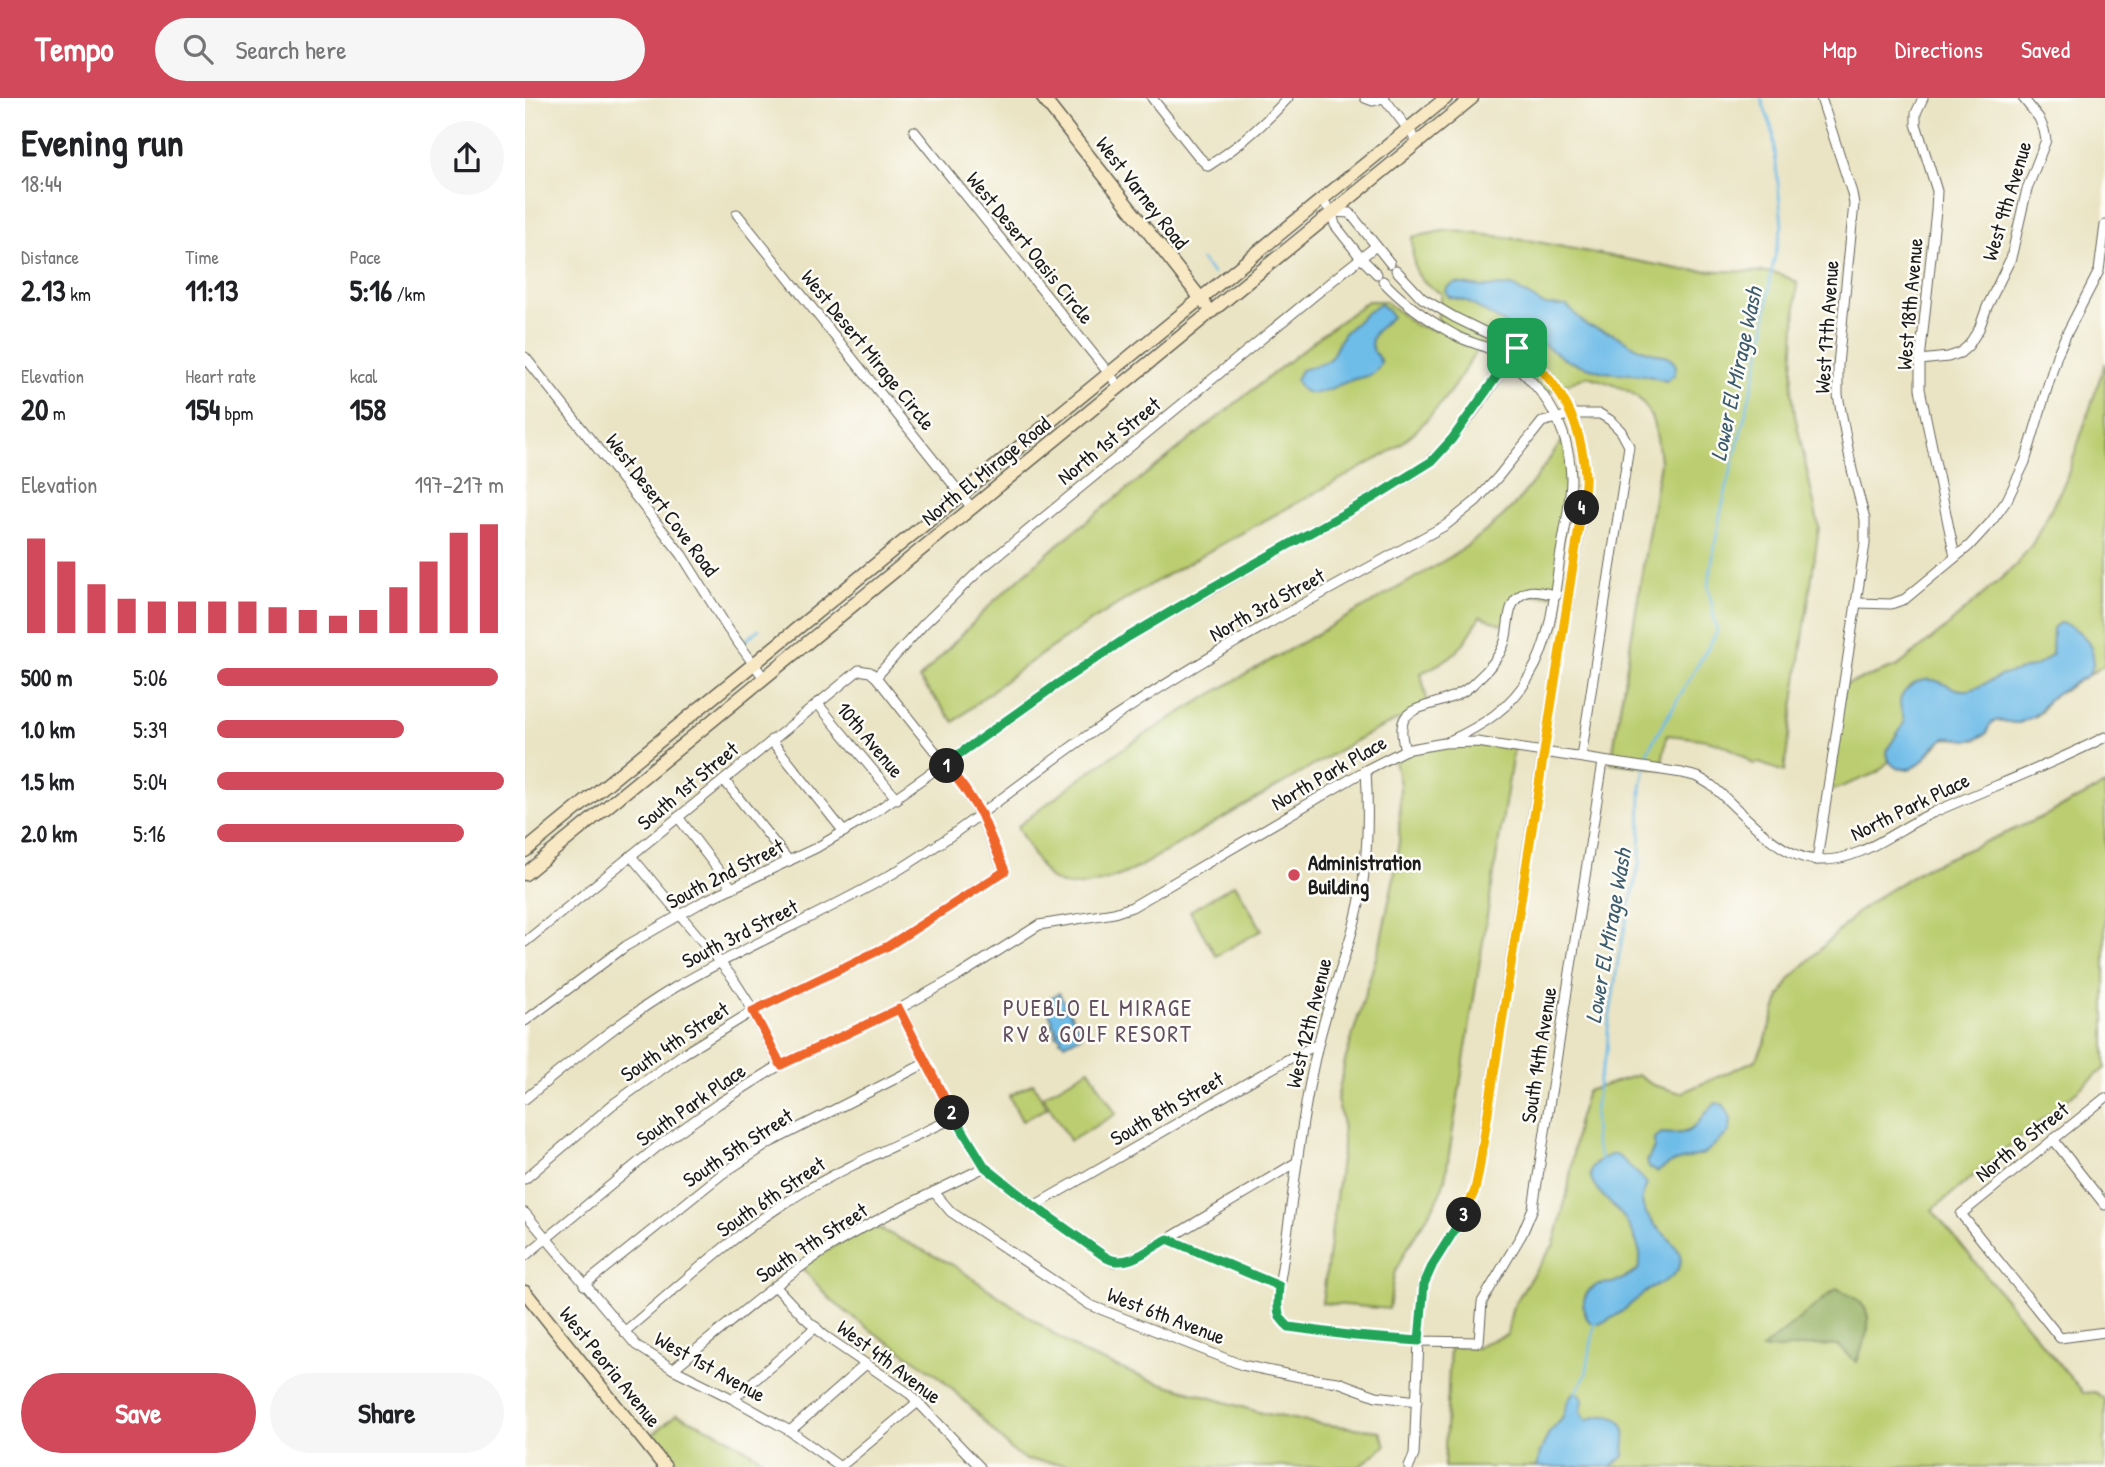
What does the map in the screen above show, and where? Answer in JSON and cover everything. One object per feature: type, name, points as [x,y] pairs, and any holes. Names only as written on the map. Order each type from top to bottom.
[{"type":"main road","name":"West Varney Road","points":[[1042,98],[1211,311]]},
{"type":"main road","name":"North El Mirage Road","points":[[525,851],[1445,98]]},
{"type":"main road","name":"North El Mirage Road","points":[[525,874],[1472,98]]},
{"type":"main road","name":"West Peoria Avenue","points":[[525,1292],[665,1467]]},
{"type":"street","points":[[1152,98],[1208,166],[1272,115],[1288,98]]},
{"type":"street","points":[[1365,98],[1373,101],[1383,98],[1418,142]]},
{"type":"street","name":"West 17th Avenue","points":[[1817,860],[1865,544],[1865,519],[1852,470],[1838,395],[1838,365],[1854,204],[1821,98]]},
{"type":"street","name":"West 18th Avenue","points":[[1923,98],[1916,113],[1916,124],[1937,191],[1920,360],[1920,389],[1955,557]]},
{"type":"street","name":"West 9th Avenue","points":[[1920,360],[1948,357],[1960,353],[1968,346],[1979,329],[2011,258],[2027,189],[2046,140],[2039,118],[2023,98]]},
{"type":"street","name":"West Desert Oasis Circle","points":[[914,131],[1119,386]]},
{"type":"street","points":[[1322,200],[1332,212],[1335,225],[1361,258],[1399,298],[1430,322],[1497,353],[1530,380],[1558,418],[1564,439],[1571,478],[1566,523],[1546,636],[1539,658],[1517,693],[1478,728],[1444,743]]},
{"type":"street","points":[[1332,212],[1350,213],[1393,267],[1423,298],[1437,308],[1517,348],[1543,371],[1573,414],[1585,476],[1581,522],[1475,1190],[1461,1222],[1433,1264],[1424,1284],[1414,1455],[1410,1466]]},
{"type":"street","name":"West Desert Mirage Circle","points":[[737,214],[972,508]]},
{"type":"street","points":[[1857,603],[1891,604],[1905,598],[1955,557],[1991,522],[2025,462],[2057,355],[2099,271],[2105,225]]},
{"type":"street","name":"North 1st Street","points":[[876,677],[924,624],[981,569],[1376,246]]},
{"type":"street","name":"South 2nd Street","points":[[525,1021],[626,946],[679,915],[844,832],[897,799],[1128,637],[1415,473],[1432,461],[1452,439],[1517,348]]},
{"type":"street","name":"West Desert Cove Road","points":[[525,357],[682,555],[728,629],[764,678]]},
{"type":"street","points":[[1558,418],[1573,414],[1600,414],[1621,431],[1629,446],[1581,757]]},
{"type":"street","name":"North 3rd Street","points":[[981,814],[1097,729],[1175,678],[1447,525],[1483,493],[1542,422],[1558,418]]},
{"type":"street","points":[[1405,750],[1401,725],[1407,714],[1418,707],[1450,698],[1479,679],[1504,645],[1514,601],[1524,592],[1532,591],[1568,596]]},
{"type":"street","name":"South 1st Street","points":[[525,943],[859,670],[870,672],[876,677]]},
{"type":"street","points":[[876,677],[964,788],[981,814]]},
{"type":"street","name":"10th Avenue","points":[[817,703],[897,799]]},
{"type":"street","name":"North Park Place","points":[[1039,925],[1114,913],[1132,907],[1366,770],[1405,750],[1444,743],[1477,742],[1698,777],[1719,791],[1781,847],[1817,860],[1850,856],[1926,816],[2105,737]]},
{"type":"street","points":[[771,740],[844,832]]},
{"type":"street","name":"South 14th Avenue","points":[[1419,1341],[1479,1342],[1482,1302],[1517,1244],[1533,1208],[1603,762]]},
{"type":"street","name":"West 12th Avenue","points":[[1366,770],[1369,810],[1360,898],[1318,1044],[1297,1161],[1278,1310],[1281,1320],[1289,1327],[1419,1341]]},
{"type":"street","points":[[724,780],[789,861]]},
{"type":"street","name":"South 4th Street","points":[[525,1179],[612,1105],[683,1054],[753,1011],[888,946],[1005,871],[981,814]]},
{"type":"street","name":"South 3rd Street","points":[[525,1099],[616,1026],[673,989],[719,962],[892,873],[981,814]]},
{"type":"street","points":[[678,817],[732,888]]},
{"type":"street","points":[[631,856],[732,977],[781,1065]]},
{"type":"street","name":"South Park Place","points":[[525,1256],[657,1147],[718,1104],[781,1065],[899,1009],[960,975],[1039,925]]},
{"type":"street","points":[[899,1009],[954,1118],[985,1167],[1034,1206],[1114,1262],[1131,1259],[1168,1239],[1297,1161]]},
{"type":"street","name":"South 8th Street","points":[[1034,1206],[1318,1044]]},
{"type":"street","name":"South 5th Street","points":[[584,1285],[722,1174],[771,1142],[926,1063]]},
{"type":"street","name":"North B Street","points":[[2105,1098],[1961,1214],[2060,1338],[2105,1332]]},
{"type":"street","name":"South 6th Street","points":[[624,1332],[736,1238],[782,1205],[840,1171],[954,1118]]},
{"type":"street","points":[[2053,1139],[2105,1205]]},
{"type":"street","name":"South 7th Street","points":[[673,1369],[775,1286],[847,1237],[985,1167]]},
{"type":"street","name":"West 6th Avenue","points":[[934,1192],[951,1212],[1090,1305],[1242,1365],[1338,1382],[1376,1396],[1417,1401]]},
{"type":"street","name":"West 1st Avenue","points":[[525,1213],[636,1345],[673,1369],[790,1431],[840,1467]]},
{"type":"street","points":[[1168,1239],[1279,1286]]},
{"type":"street","name":"West 4th Avenue","points":[[775,1286],[816,1327],[910,1394],[980,1467]]},
{"type":"street","points":[[733,1399],[816,1327]]},
{"type":"street","points":[[790,1431],[866,1364]]},
{"type":"street","points":[[840,1467],[918,1402]]},
{"type":"green space","points":[[1448,230],[1532,241],[1684,270],[1780,274],[1797,282],[1792,392],[1819,527],[1784,772],[1759,763],[1753,764],[1723,745],[1667,735],[1661,769],[1611,763],[1660,462],[1653,423],[1645,405],[1620,387],[1588,376],[1542,394],[1530,380],[1480,345],[1461,376],[1429,418],[1388,453],[1158,580],[1068,636],[954,722],[919,679],[993,602],[1058,544],[1368,301],[1385,301],[1415,325],[1435,330],[1442,294],[1419,277],[1414,265],[1412,237]]},
{"type":"green space","points":[[2105,363],[2105,665],[2048,700],[2041,712],[2035,716],[2016,723],[2004,719],[1992,722],[1987,733],[1975,740],[1947,738],[1917,766],[1900,769],[1889,761],[1877,773],[1828,792],[1844,685],[1898,666],[2015,566],[2033,543],[2066,480]]},
{"type":"green space","points":[[1564,438],[1571,478],[1554,595],[1519,596],[1508,627],[1480,616],[1457,651],[1421,673],[1428,705],[1364,736],[1130,871],[1107,880],[1082,885],[1059,883],[1046,874],[1017,827],[1097,767],[1165,722],[1460,551],[1514,505]]},
{"type":"green space","points":[[1444,743],[1514,747],[1445,1180],[1437,1201],[1394,1274],[1389,1309],[1322,1303],[1343,1145],[1342,1119],[1337,1099],[1345,1061],[1380,944],[1399,842],[1400,785],[1394,756]]},
{"type":"green space","points":[[2105,785],[2105,1068],[1932,1210],[2083,1393],[2095,1392],[2105,1400],[2105,1467],[1444,1467],[1450,1346],[1477,1348],[1507,1335],[1512,1309],[1554,1244],[1568,1190],[1577,1124],[1587,1091],[1637,1075],[1653,1085],[1681,1093],[1756,1060],[1765,1042],[1780,996],[1792,977],[1857,913],[1925,868],[2040,818]],"holes":[[[1868,1328],[1857,1362],[1841,1348],[1833,1345],[1764,1349]]]},
{"type":"green space","points":[[1235,884],[1262,930],[1216,956],[1190,911]]},
{"type":"green space","points":[[1089,1069],[1116,1114],[1070,1141],[1043,1096]]},
{"type":"green space","points":[[1033,1083],[1047,1108],[1022,1121],[1009,1096]]},
{"type":"green space","points":[[870,1224],[953,1265],[1084,1354],[1147,1379],[1262,1413],[1320,1424],[1380,1431],[1386,1445],[1359,1467],[1097,1467],[1026,1460],[1011,1450],[937,1375],[832,1301],[801,1267]]},
{"type":"green space","points":[[1837,1288],[1861,1303],[1868,1317],[1865,1340],[1856,1362],[1839,1346],[1762,1349]]},
{"type":"green space","points":[[677,1414],[721,1434],[776,1467],[677,1467],[652,1435]]},
{"type":"water","points":[[1455,283],[1482,287],[1512,286],[1544,305],[1567,306],[1586,325],[1671,359],[1676,365],[1675,374],[1666,381],[1644,375],[1603,372],[1568,361],[1466,301],[1449,297],[1447,288]]},
{"type":"water","points":[[1380,304],[1392,317],[1373,336],[1372,346],[1381,362],[1376,371],[1320,392],[1306,392],[1300,388],[1296,380],[1301,370],[1326,362],[1343,334]]},
{"type":"water","points":[[2059,623],[2076,629],[2088,643],[2093,660],[2087,676],[2051,697],[2028,719],[2018,723],[1995,721],[1987,733],[1975,739],[1943,739],[1913,768],[1898,768],[1891,763],[1887,750],[1904,723],[1900,701],[1912,685],[1921,680],[1932,680],[1956,689],[1968,690],[2003,675],[2035,666],[2052,654],[2053,628]]},
{"type":"water","points":[[1059,993],[1065,1004],[1061,1011],[1068,1009],[1082,1035],[1065,1044],[1060,1040],[1061,1036],[1056,1035],[1058,1031],[1054,1031],[1056,1027],[1051,1025],[1053,1021],[1043,1002]]},
{"type":"water","points":[[1716,1103],[1724,1105],[1731,1118],[1730,1130],[1726,1135],[1704,1154],[1671,1163],[1657,1172],[1649,1168],[1647,1161],[1654,1148],[1654,1138],[1662,1133],[1674,1134],[1690,1130]]},
{"type":"water","points":[[1614,1154],[1647,1184],[1642,1198],[1645,1210],[1675,1245],[1681,1263],[1669,1279],[1648,1290],[1614,1317],[1593,1324],[1584,1311],[1587,1294],[1597,1285],[1615,1282],[1638,1270],[1640,1260],[1637,1245],[1626,1222],[1594,1185],[1591,1176],[1592,1168],[1599,1161]]},
{"type":"water","points":[[1574,1392],[1580,1394],[1583,1400],[1581,1411],[1586,1421],[1609,1416],[1623,1425],[1624,1456],[1611,1467],[1537,1467],[1540,1452],[1549,1433],[1562,1419],[1569,1398]]},
{"type":"waterway","name":"Lower El Mirage Wash","points":[[1602,1161],[1595,1143],[1594,1119],[1599,1080],[1607,1051],[1619,954],[1640,861],[1641,788],[1648,750],[1717,632],[1708,586],[1720,515],[1764,339],[1770,278],[1782,225],[1773,132],[1761,98]]},
{"type":"waterway","points":[[1201,260],[1213,274]]},
{"type":"waterway","points":[[745,641],[759,629]]},
{"type":"waterway","name":"Lower El Mirage Wash","points":[[1574,1396],[1586,1375],[1595,1322]]},
{"type":"place","name":"Administration Building","points":[[1294,875]]},
{"type":"district","name":"PUEBLO EL MIRAGE RV & GOLF RESORT","points":[[1098,1021]]},
{"type":"route","points":[[1517,348],[1543,371],[1573,414],[1585,476],[1581,522],[1569,584],[1479,1170],[1475,1190],[1461,1222],[1433,1264],[1424,1284],[1419,1341],[1289,1327],[1281,1320],[1278,1310],[1279,1286],[1168,1239],[1123,1262],[1114,1262],[1107,1258],[985,1167],[954,1118],[899,1009],[781,1065],[753,1011],[888,946],[1005,871],[981,814],[945,764],[1128,637],[1376,496],[1432,461],[1452,439],[1517,348]]}]
